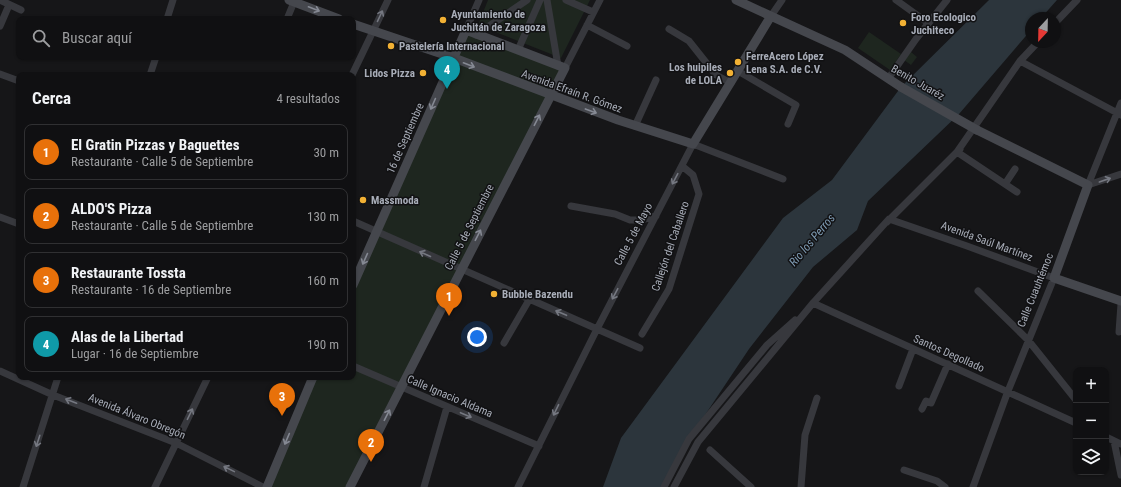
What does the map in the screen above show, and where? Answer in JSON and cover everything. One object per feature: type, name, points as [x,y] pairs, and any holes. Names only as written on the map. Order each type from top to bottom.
[{"type":"street","points":[[0,0],[21,10]]},
{"type":"street","points":[[168,16],[173,0]]},
{"type":"street","points":[[353,72],[388,0]]},
{"type":"street","name":"16 de Septiembre","points":[[356,278],[479,0]]},
{"type":"street","points":[[476,35],[527,0]]},
{"type":"street","points":[[518,50],[540,0]]},
{"type":"street","points":[[547,0],[562,67]]},
{"type":"street","points":[[566,0],[593,12]]},
{"type":"street","name":"Calle 5 de Septiembre","points":[[350,487],[549,96],[562,67],[600,0]]},
{"type":"street","name":"Benito Juaréz","points":[[736,0],[845,50],[901,87],[977,130],[1088,185]]},
{"type":"street","name":"Calle 5 de Mayo","points":[[518,487],[597,329],[693,144],[782,0]]},
{"type":"street","points":[[896,0],[928,23]]},
{"type":"street","points":[[888,79],[928,23],[947,0]]},
{"type":"street","points":[[1061,17],[1077,0]]},
{"type":"street","points":[[288,16],[291,1],[331,16]]},
{"type":"street","points":[[0,26],[9,5]]},
{"type":"street","name":"Avenida Efraín R. Gómez","points":[[356,25],[454,58],[549,96],[635,126],[693,144],[783,179]]},
{"type":"street","points":[[587,25],[627,46]]},
{"type":"street","points":[[669,29],[689,40],[716,75],[731,83]]},
{"type":"street","points":[[466,30],[562,67]]},
{"type":"street","points":[[674,487],[698,442],[813,303],[889,219],[958,152],[1020,61],[1032,48]]},
{"type":"street","points":[[151,72],[155,60]]},
{"type":"street","points":[[1020,61],[1119,114]]},
{"type":"street","points":[[738,71],[796,105],[788,124]]},
{"type":"street","points":[[0,74],[16,81]]},
{"type":"street","points":[[635,126],[656,80]]},
{"type":"street","name":"Calle Cuauhtémoc","points":[[973,487],[1028,340],[1054,278],[1088,185],[1119,114],[1121,103]]},
{"type":"street","points":[[958,152],[1017,192]]},
{"type":"street","name":"Callejón del Caballero","points":[[642,334],[669,290],[699,194],[693,175],[682,166]]},
{"type":"street","points":[[1006,184],[1015,168]]},
{"type":"street","points":[[1088,185],[1121,174]]},
{"type":"street","points":[[571,206],[615,214],[630,220],[642,220],[656,216]]},
{"type":"street","points":[[0,217],[16,223]]},
{"type":"street","name":"Avenida Saúl Martínez","points":[[889,219],[1121,303]]},
{"type":"street","points":[[356,223],[640,348]]},
{"type":"street","points":[[978,291],[1028,340],[1073,396]]},
{"type":"street","points":[[504,343],[529,300]]},
{"type":"street","points":[[664,487],[689,439],[768,344],[813,303]]},
{"type":"street","name":"Santos Degollado","points":[[813,303],[1073,422]]},
{"type":"street","points":[[1118,332],[1121,303]]},
{"type":"street","points":[[899,386],[914,349]]},
{"type":"street","points":[[922,409],[926,401],[931,403],[948,364]]},
{"type":"street","name":"Calle Ignacio Aldama","points":[[356,367],[539,446]]},
{"type":"street","name":"Avenida Álvaro Obregón","points":[[0,371],[16,378]]},
{"type":"street","name":"Avenida Álvaro Obregón","points":[[20,380],[176,443],[263,487]]},
{"type":"street","points":[[22,487],[57,380]]},
{"type":"street","points":[[155,487],[207,380]]},
{"type":"street","points":[[267,487],[312,380]]},
{"type":"street","points":[[802,487],[805,435],[817,398]]},
{"type":"street","points":[[424,487],[447,407]]},
{"type":"street","points":[[1118,442],[1121,475]]},
{"type":"street","points":[[710,450],[751,487]]},
{"type":"street","points":[[904,470],[937,482],[945,487]]},
{"type":"shaded area","points":[[488,0],[590,0],[561,58],[478,25]]},
{"type":"shaded area","points":[[466,30],[565,68],[350,487],[267,487],[312,380],[356,380],[356,278]]},
{"type":"shaded area","points":[[869,32],[901,54],[890,70],[858,48]]},
{"type":"shaded area","points":[[911,52],[917,57],[911,65],[904,60]]},
{"type":"water","name":"Rio los Perros","points":[[989,0],[1057,0],[1046,12],[1025,12],[1025,37],[959,114],[868,201],[857,230],[813,267],[749,349],[689,439],[664,487],[603,487],[621,438],[783,218],[832,180],[901,87]]},
{"type":"place","name":"Ayuntamiento de Juchitán de Zaragoza","points":[[443,20]]},
{"type":"place","name":"Foro Ecologico Juchiteco","points":[[903,23]]},
{"type":"place","name":"Pastelería Internacional","points":[[391,46]]},
{"type":"place","name":"FerreAcero López Lena S.A. de C.V.","points":[[738,62]]},
{"type":"place","name":"Lidos Pizza","points":[[423,73]]},
{"type":"place","name":"Los huipiles de LOLA","points":[[730,73]]},
{"type":"place","name":"Alas de la Libertad","points":[[447,89]]},
{"type":"place","name":"Massmoda","points":[[363,200]]},
{"type":"place","name":"Bubble Bazendu","points":[[494,294]]},
{"type":"place","name":"El Gratin Pizzas y Baguettes","points":[[449,316]]},
{"type":"place","name":"Restaurante Tossta","points":[[282,416]]},
{"type":"place","name":"ALDO'S Pizza","points":[[371,462]]}]
